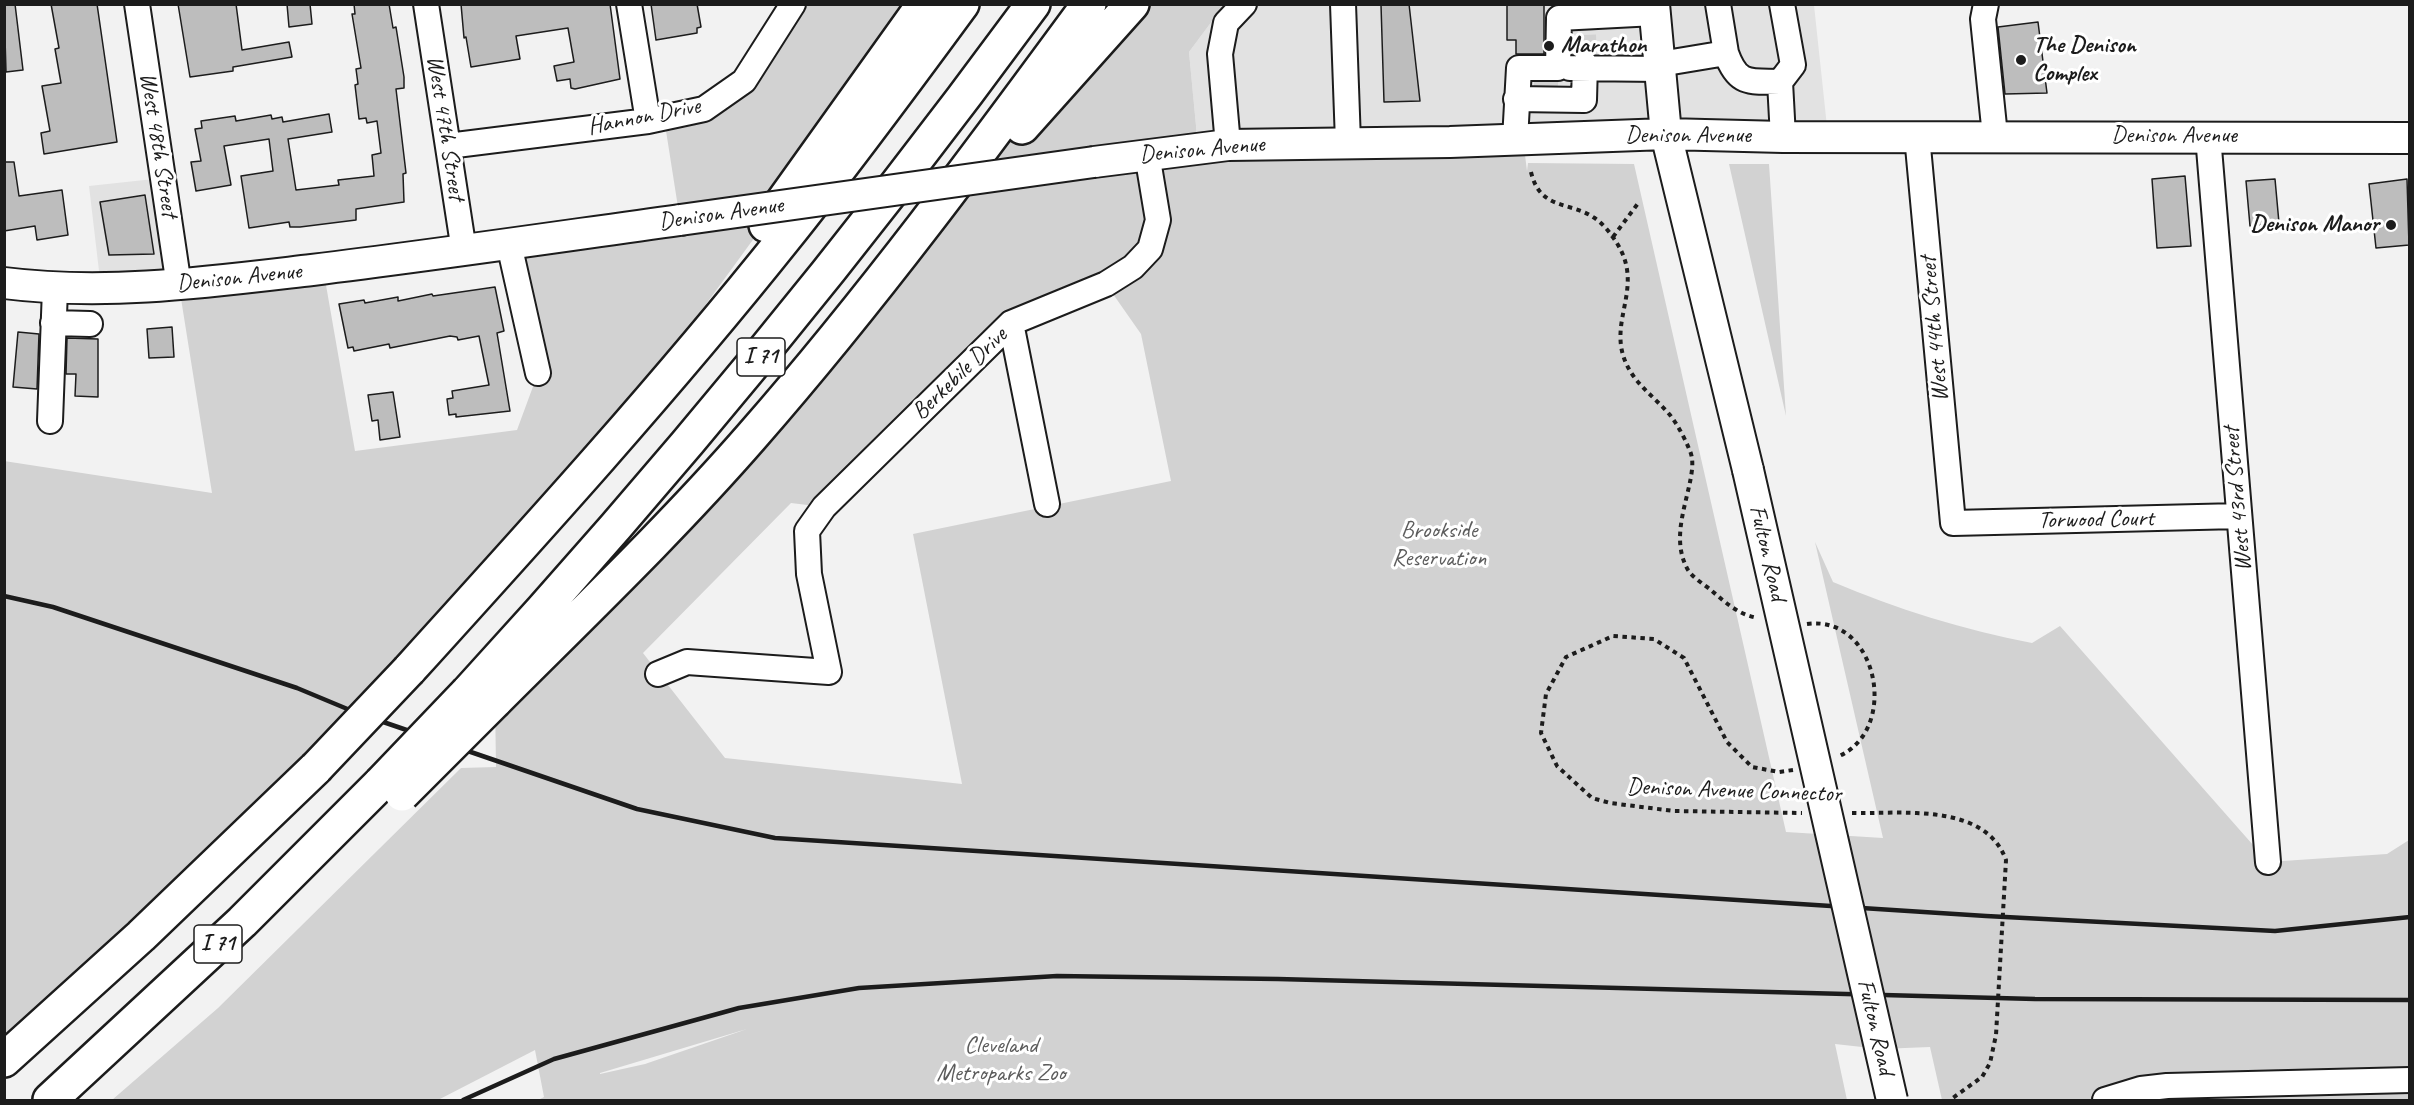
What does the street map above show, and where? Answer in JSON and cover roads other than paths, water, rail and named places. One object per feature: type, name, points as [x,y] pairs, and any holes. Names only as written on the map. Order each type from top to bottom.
[{"type":"highway","points":[[564,499],[924,4]]},
{"type":"highway","name":"I 71","points":[[4,1060],[141,936],[316,768],[409,670],[564,499],[784,240],[962,4]]},
{"type":"highway","name":"I 71","points":[[482,697],[880,209],[1033,4]]},
{"type":"highway","points":[[74,1101],[133,1051],[482,697],[623,573],[752,436],[905,250],[1089,4]]},
{"type":"highway","points":[[905,250],[974,180],[1132,4]]},
{"type":"highway","name":"I 71","points":[[50,1101],[242,922],[391,789]]},
{"type":"main road","name":"Fulton Road","points":[[1655,9],[1666,134],[1748,470],[1892,1101]]},
{"type":"main road","name":"Denison Avenue","points":[[4,283],[55,289],[179,286],[464,251],[1147,154],[1228,145],[1515,140],[1666,134],[1783,137],[1917,135],[2409,138]]},
{"type":"street","name":"West 48th Street","points":[[137,4],[179,286]]},
{"type":"street","name":"West 47th Street","points":[[426,4],[464,251]]},
{"type":"street","points":[[629,4],[648,121]]},
{"type":"street","name":"Hannon Drive","points":[[448,146],[648,121],[704,110],[744,81],[793,4]]},
{"type":"street","points":[[1228,145],[1220,54],[1226,23],[1244,4]]},
{"type":"street","points":[[1343,4],[1348,142]]},
{"type":"street","points":[[1718,4],[1726,53],[1733,72],[1742,79],[1780,82]]},
{"type":"street","points":[[1782,4],[1793,65],[1780,82],[1783,137]]},
{"type":"street","points":[[1986,4],[1983,19],[1995,136]]},
{"type":"street","points":[[1587,137],[1577,78],[1558,18],[1584,26],[1655,9]]},
{"type":"street","points":[[1523,90],[1577,78],[1660,67],[1726,53]]},
{"type":"street","points":[[1515,140],[1523,90],[1519,68],[1577,78]]},
{"type":"street","name":"West 44th Street","points":[[1917,135],[1953,523]]},
{"type":"street","name":"West 43rd Street","points":[[2208,136],[2268,862]]},
{"type":"street","name":"Berkebile Drive","points":[[658,674],[687,662],[829,672],[809,574],[807,531],[824,507],[1011,323],[1106,284],[1133,267],[1150,249],[1158,220],[1147,154]]},
{"type":"street","points":[[509,244],[538,373]]},
{"type":"street","points":[[50,421],[55,289]]},
{"type":"street","points":[[53,323],[90,324]]},
{"type":"street","points":[[1011,323],[1047,504]]},
{"type":"street","name":"Torwood Court","points":[[1953,523],[2239,516]]},
{"type":"street","points":[[2105,1101],[2141,1089],[2167,1086],[2409,1080]]},
{"type":"tunnel","points":[[1584,35],[1585,64]]},
{"type":"tunnel","points":[[1534,84],[1563,85]]},
{"type":"railway","points":[[4,596],[53,607],[297,688],[357,713],[637,809],[775,838],[1986,916],[2275,931],[2410,917]]},
{"type":"railway","points":[[463,1100],[554,1059],[739,1008],[859,988],[1057,976],[1278,979],[2035,999],[2410,1000]]},
{"type":"place","name":"Marathon","points":[[1549,46]]},
{"type":"place","name":"The Denison Complex","points":[[2021,60]]},
{"type":"place","name":"Denison Manor","points":[[2391,225]]},
{"type":"park label","name":"Brookside Reservation","points":[[1439,545]]},
{"type":"park label","name":"Cleveland Metroparks Zoo","points":[[1001,1060]]}]
